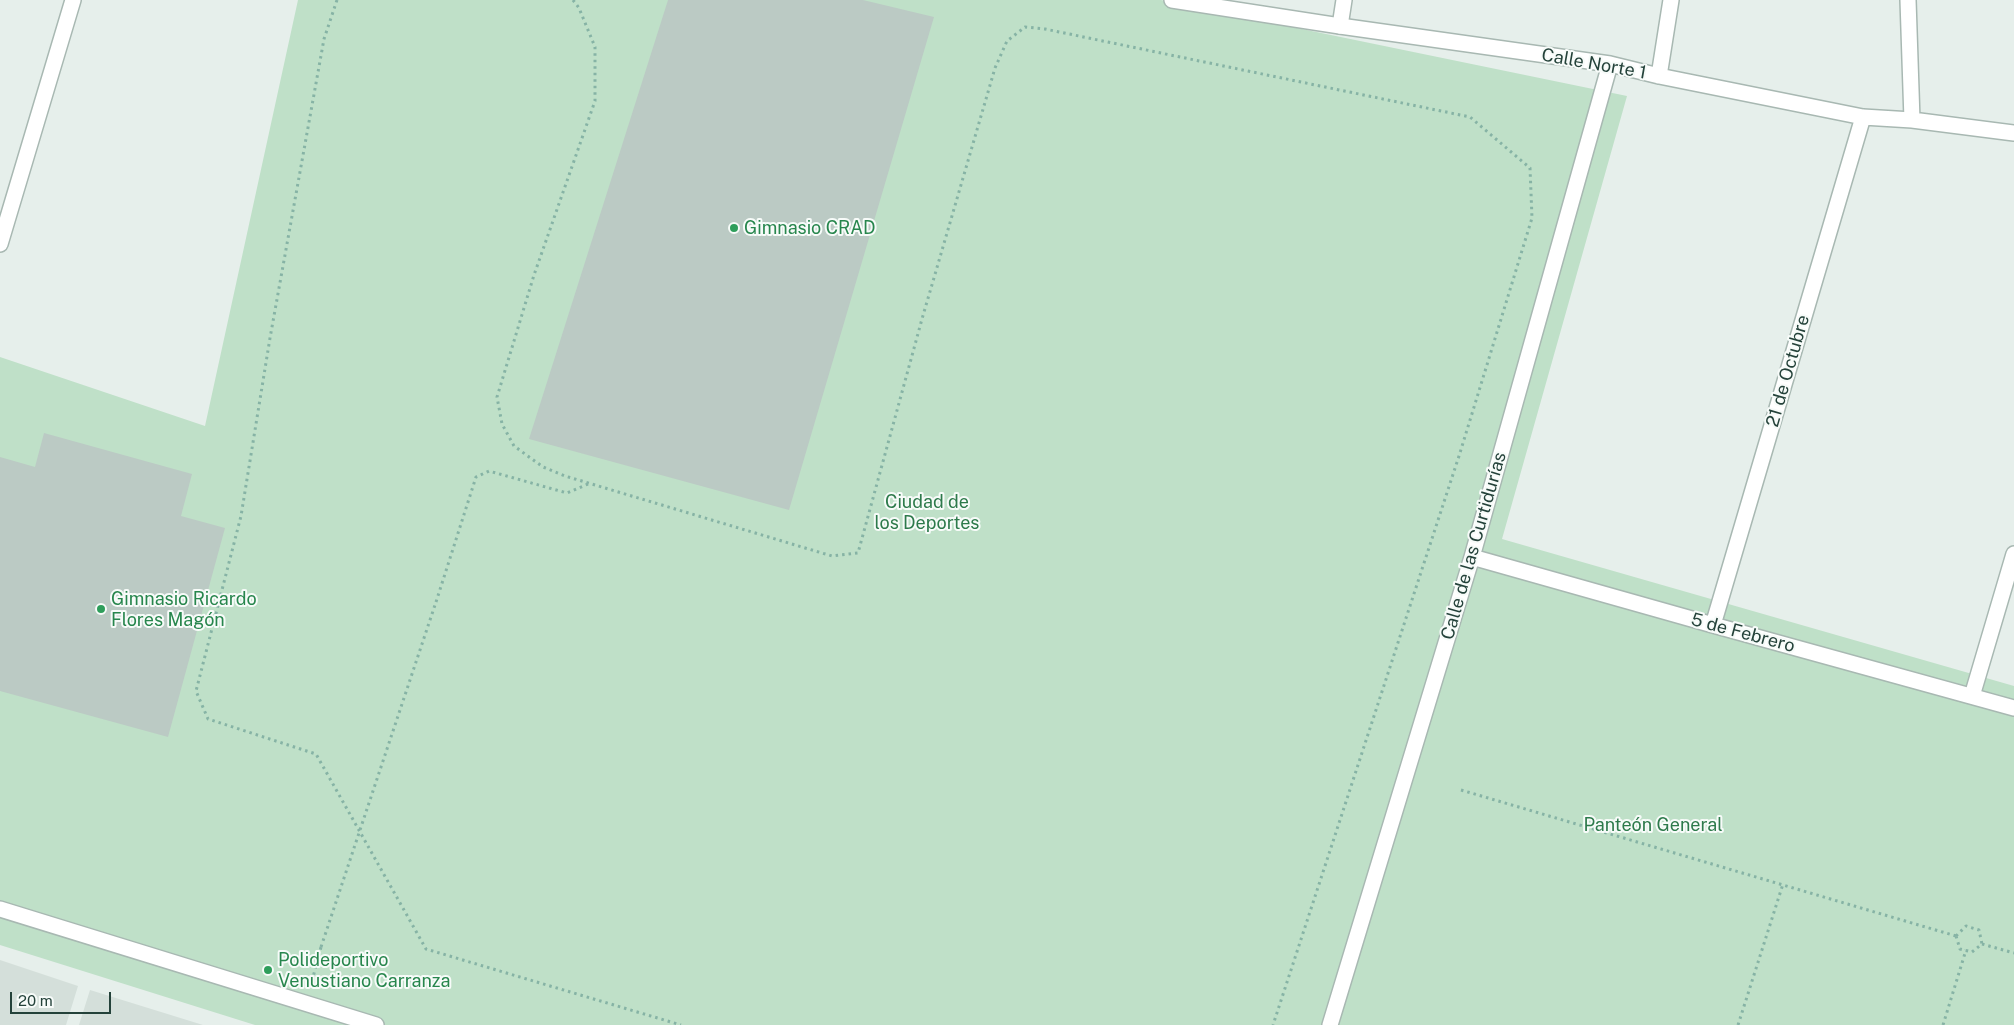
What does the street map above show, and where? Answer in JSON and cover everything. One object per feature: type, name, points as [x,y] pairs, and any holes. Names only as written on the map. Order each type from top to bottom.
[{"type":"street","points":[[0,244],[72,0]]},
{"type":"street","name":"Calle Norte 1","points":[[1172,0],[1610,64],[1659,76],[1863,117],[1912,120],[2014,132]]},
{"type":"street","points":[[1340,26],[1344,0]]},
{"type":"street","points":[[1659,76],[1670,0]]},
{"type":"street","points":[[1908,0],[1912,120]]},
{"type":"street","name":"Calle de las Curtidurías","points":[[1330,1025],[1472,557],[1610,64]]},
{"type":"street","name":"21 de Octubre","points":[[1713,626],[1863,117]]},
{"type":"street","points":[[1972,696],[2014,554]]},
{"type":"street","name":"5 de Febrero","points":[[1472,557],[1713,626],[2014,708]]},
{"type":"street","points":[[0,909],[376,1025]]},
{"type":"path","points":[[337,0],[324,39],[270,338],[241,516],[196,691],[208,719],[316,754],[426,948],[681,1025]]},
{"type":"path","points":[[573,0],[595,48],[595,101],[534,275],[496,397],[502,424],[514,446],[543,466],[565,476],[832,556],[858,552],[922,319],[995,68],[1007,41],[1026,27],[1044,29],[1470,117],[1530,168],[1532,218],[1459,456],[1273,1025]]},
{"type":"path","points":[[306,1003],[321,947],[476,477],[488,471],[567,492],[590,484]]},
{"type":"path","points":[[1461,790],[1956,936]]},
{"type":"path","points":[[1738,1025],[1782,884]]},
{"type":"path","points":[[1956,936],[1966,926],[1979,930],[1982,944]]},
{"type":"path","points":[[1956,936],[1960,948],[1972,952],[1982,944]]},
{"type":"path","points":[[1982,944],[2014,953]]},
{"type":"path","points":[[1943,1025],[1966,950]]},
{"type":"shaded area","points":[[0,960],[78,986],[66,1025],[0,1025]]},
{"type":"shaded area","points":[[90,990],[203,1025],[79,1025]]},
{"type":"green space","name":"Ciudad de los Deportes","points":[[298,0],[1161,0],[1627,96],[1502,539],[2014,686],[2014,1025],[255,1025],[0,945],[0,357],[205,426]]},
{"type":"building","name":"Gimnasio CRAD","points":[[668,0],[863,0],[934,17],[789,510],[529,439]]},
{"type":"building","name":"Gimnasio Ricardo Flores Magón","points":[[44,433],[192,474],[181,516],[225,528],[168,737],[0,691],[0,457],[35,467]]},
{"type":"place","name":"Gimnasio CRAD","points":[[734,228]]},
{"type":"place","name":"Gimnasio Ricardo Flores Magón","points":[[101,609]]},
{"type":"place","name":"Polideportivo Venustiano Carranza","points":[[268,970]]},
{"type":"park label","name":"Panteón General","points":[[1653,825]]}]
